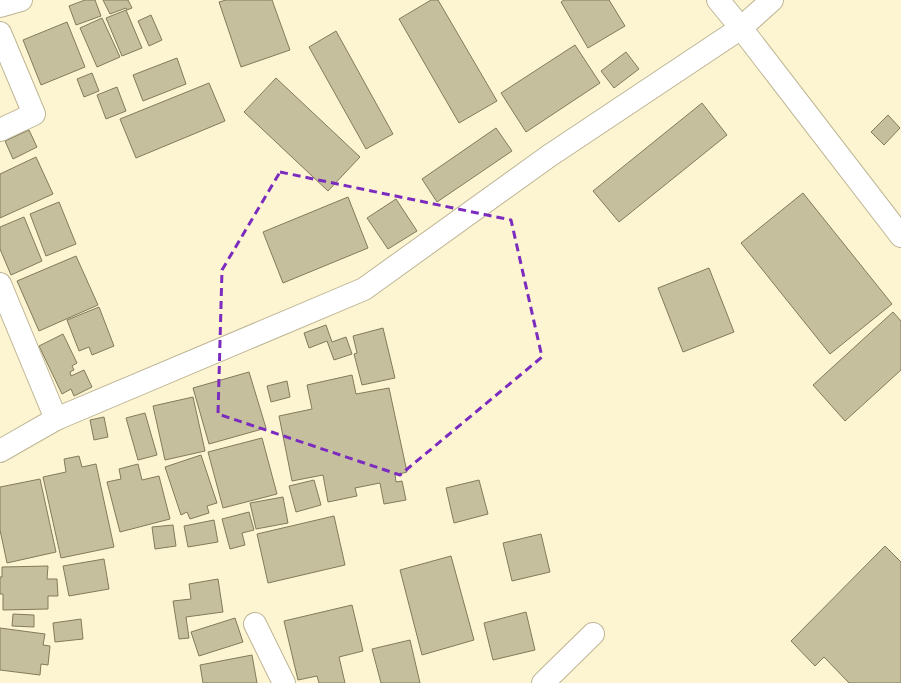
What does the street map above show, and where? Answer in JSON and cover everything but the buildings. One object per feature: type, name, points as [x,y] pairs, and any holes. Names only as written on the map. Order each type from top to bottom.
[{"type":"street","points":[[0,6],[21,0]]},
{"type":"street","points":[[718,0],[901,236]]},
{"type":"street","points":[[0,451],[56,419],[364,289],[549,156],[741,28],[772,0]]},
{"type":"street","points":[[0,33],[34,114],[0,130]]},
{"type":"street","points":[[0,284],[56,419]]},
{"type":"street","points":[[255,624],[284,683]]},
{"type":"street","points":[[543,683],[593,634]]},
{"type":"highlighted area","points":[[280,172],[511,220],[542,357],[400,475],[218,414],[222,270]]}]
